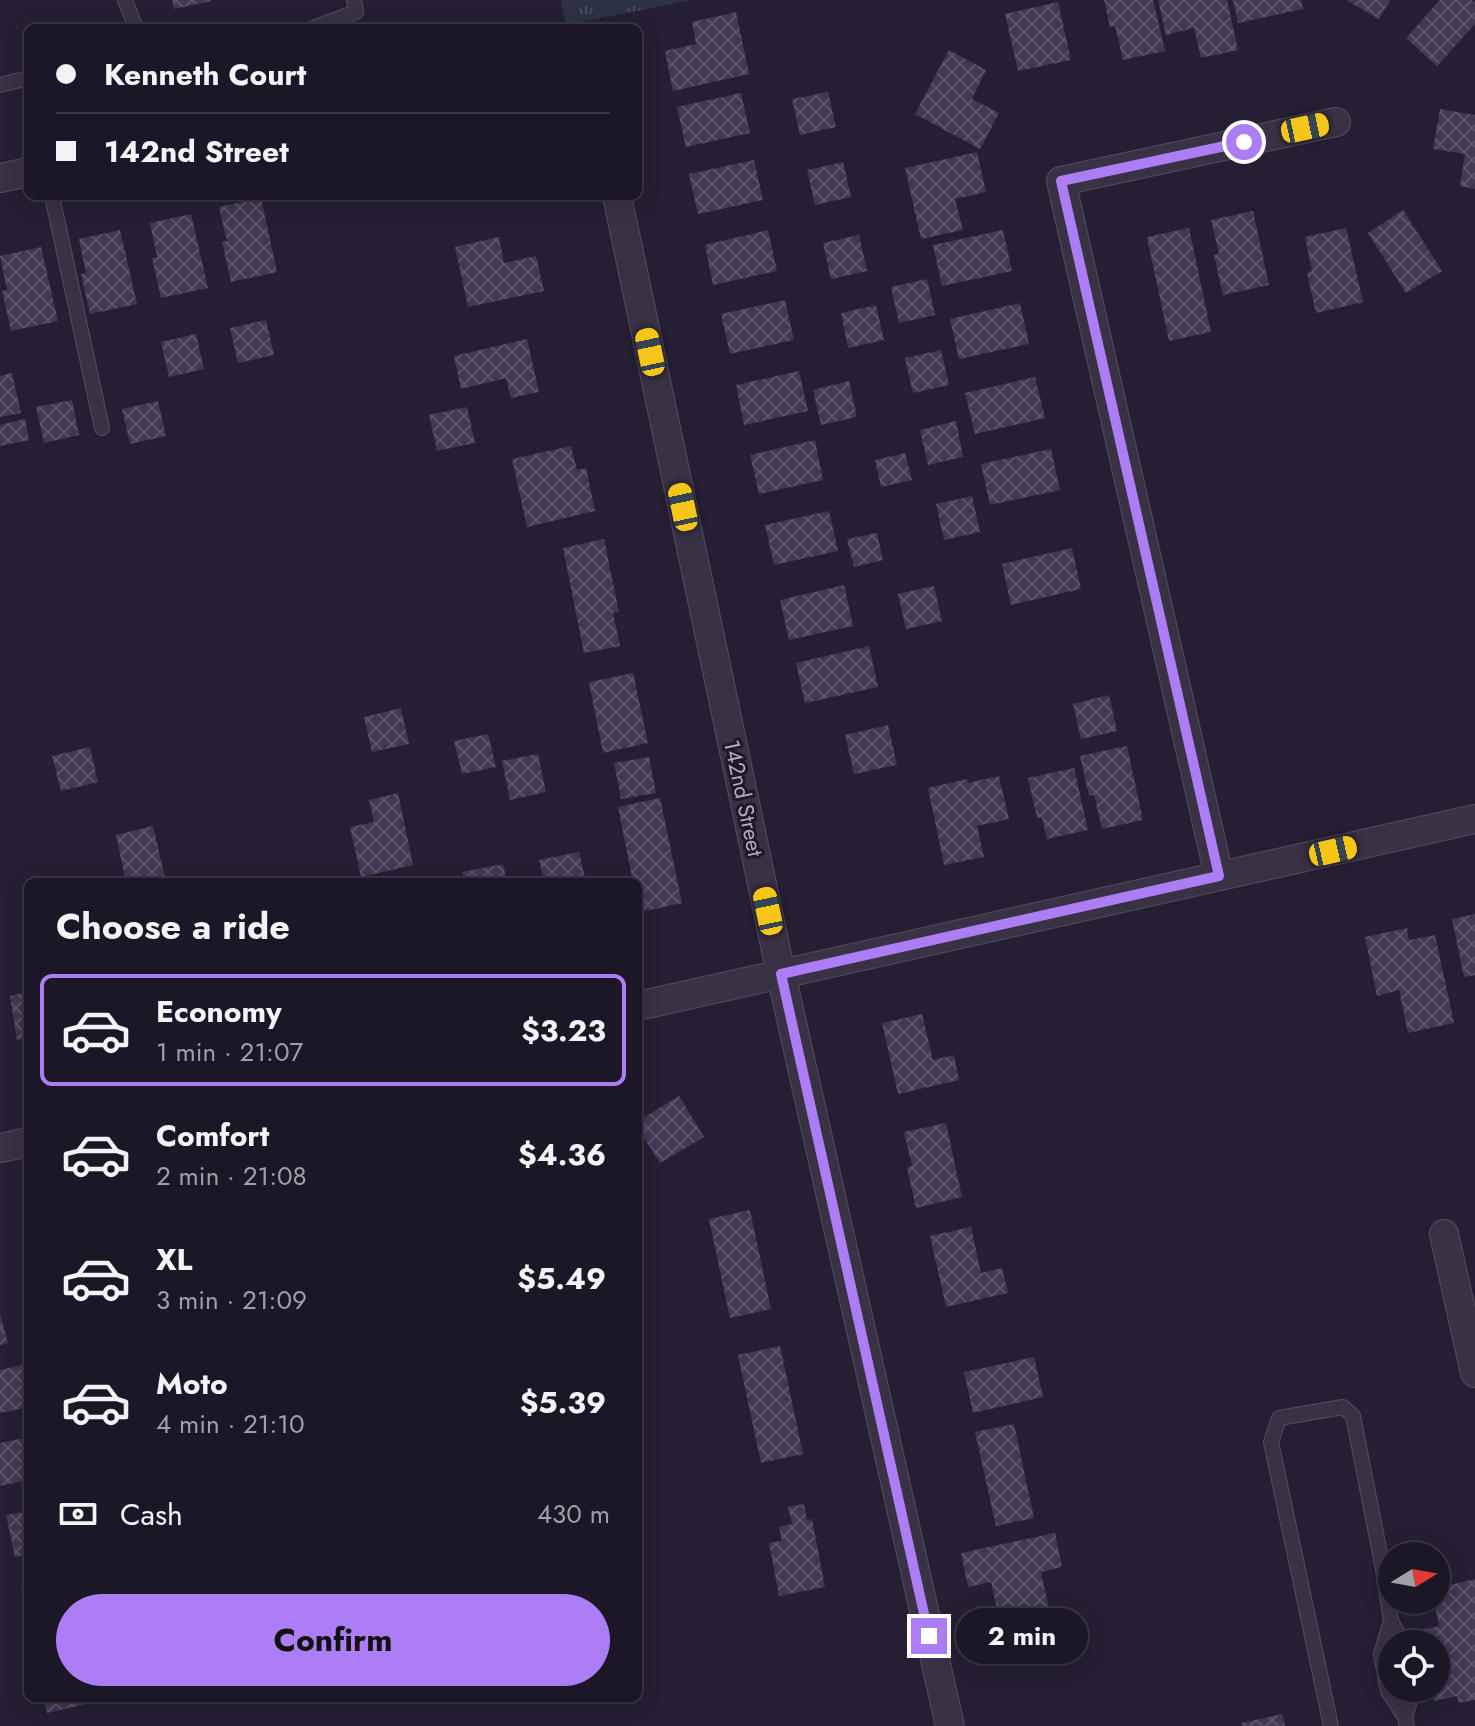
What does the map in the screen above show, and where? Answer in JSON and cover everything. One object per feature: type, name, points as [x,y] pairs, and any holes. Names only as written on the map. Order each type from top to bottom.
[{"type":"street","points":[[1219,876],[1061,181],[1336,122]]},
{"type":"street","points":[[0,178],[24,173]]},
{"type":"street","name":"142nd Street","points":[[618,200],[781,974],[950,1726]]},
{"type":"street","points":[[642,1005],[1475,819]]},
{"type":"street","points":[[0,1148],[24,1143]]},
{"type":"street","points":[[1444,1234],[1475,1373]]},
{"type":"lane","points":[[125,0],[134,24]]},
{"type":"lane","points":[[324,24],[356,12],[354,0]]},
{"type":"lane","points":[[0,85],[24,79]]},
{"type":"lane","points":[[53,200],[102,428]]},
{"type":"lane","points":[[1331,1726],[1271,1442],[1279,1418],[1334,1407],[1343,1407],[1353,1416],[1391,1621],[1396,1630]]},
{"type":"lane","points":[[1391,1621],[1381,1654],[1388,1691],[1406,1721]]},
{"type":"green space","points":[[561,0],[691,0],[571,24],[566,24]]},
{"type":"building","points":[[172,0],[211,0],[211,1],[174,9]]},
{"type":"building","points":[[1104,0],[1153,0],[1165,51],[1123,60],[1115,26],[1110,27]]},
{"type":"building","points":[[1158,0],[1227,0],[1238,50],[1201,58],[1194,28],[1166,35]]},
{"type":"building","points":[[1233,0],[1301,0],[1303,9],[1238,23]]},
{"type":"building","points":[[1346,0],[1390,0],[1379,19]]},
{"type":"building","points":[[1440,0],[1471,0],[1475,3],[1475,24],[1437,66],[1406,38]]},
{"type":"building","points":[[1058,2],[1071,60],[1018,71],[1005,14]]},
{"type":"building","points":[[736,12],[749,74],[673,91],[665,51],[696,44],[692,22]]},
{"type":"building","points":[[949,50],[986,70],[972,99],[999,113],[980,149],[915,114]]},
{"type":"building","points":[[828,92],[836,127],[800,135],[792,99]]},
{"type":"building","points":[[741,93],[750,133],[686,147],[677,107]]},
{"type":"building","points":[[1440,109],[1475,115],[1475,189],[1460,186],[1465,154],[1433,149]]},
{"type":"building","points":[[977,152],[986,192],[955,199],[963,230],[921,239],[905,168]]},
{"type":"building","points":[[754,160],[763,200],[698,214],[689,174]]},
{"type":"building","points":[[843,162],[851,197],[815,205],[807,170]]},
{"type":"building","points":[[261,200],[277,272],[231,282],[222,242],[227,241],[219,207]]},
{"type":"building","points":[[1403,210],[1442,271],[1406,293],[1368,233]]},
{"type":"building","points":[[1253,211],[1269,285],[1223,295],[1214,255],[1219,254],[1211,220]]},
{"type":"building","points":[[191,214],[208,288],[161,298],[152,258],[157,257],[150,223]]},
{"type":"building","points":[[1189,228],[1211,332],[1169,341],[1147,237]]},
{"type":"building","points":[[1346,228],[1363,302],[1316,313],[1307,273],[1312,271],[1305,237]]},
{"type":"building","points":[[120,230],[137,304],[90,314],[81,274],[86,273],[79,239]]},
{"type":"building","points":[[768,230],[777,271],[713,285],[705,245]]},
{"type":"building","points":[[1003,230],[1012,271],[942,286],[933,245]]},
{"type":"building","points":[[859,235],[867,271],[831,279],[823,243]]},
{"type":"building","points":[[499,237],[504,263],[536,256],[544,291],[468,307],[455,247]]},
{"type":"building","points":[[41,247],[58,321],[11,331],[2,291],[7,290],[0,256]]},
{"type":"building","points":[[927,279],[935,315],[899,323],[891,287]]},
{"type":"building","points":[[785,300],[794,340],[730,354],[721,314]]},
{"type":"building","points":[[1020,303],[1029,344],[959,359],[950,319]]},
{"type":"building","points":[[876,305],[884,340],[848,348],[841,313]]},
{"type":"building","points":[[266,320],[274,355],[238,363],[230,328]]},
{"type":"building","points":[[196,334],[204,369],[169,377],[161,342]]},
{"type":"building","points":[[527,339],[539,392],[511,398],[506,378],[461,389],[454,356]]},
{"type":"building","points":[[941,350],[949,385],[913,393],[905,358]]},
{"type":"building","points":[[799,371],[808,411],[744,425],[736,385]]},
{"type":"building","points":[[12,373],[21,413],[0,417],[0,376]]},
{"type":"building","points":[[1035,377],[1045,418],[975,434],[965,393]]},
{"type":"building","points":[[849,381],[857,417],[821,425],[813,390]]},
{"type":"building","points":[[72,400],[79,435],[44,443],[36,407]]},
{"type":"building","points":[[158,401],[166,436],[130,444],[122,409]]},
{"type":"building","points":[[467,407],[475,443],[437,451],[429,415]]},
{"type":"building","points":[[25,419],[29,440],[0,446],[0,425]]},
{"type":"building","points":[[956,421],[963,457],[928,465],[920,430]]},
{"type":"building","points":[[815,440],[823,480],[759,494],[750,455]]},
{"type":"building","points":[[571,446],[577,470],[586,468],[595,511],[527,527],[512,459]]},
{"type":"building","points":[[1051,449],[1060,490],[990,505],[981,464]]},
{"type":"building","points":[[905,453],[912,480],[881,487],[875,460]]},
{"type":"building","points":[[972,496],[980,532],[944,540],[936,504]]},
{"type":"building","points":[[829,511],[838,551],[774,565],[765,525]]},
{"type":"building","points":[[877,533],[883,560],[854,567],[847,539]]},
{"type":"building","points":[[604,539],[619,612],[613,613],[620,646],[584,653],[563,548]]},
{"type":"building","points":[[1072,548],[1081,589],[1011,605],[1002,564]]},
{"type":"building","points":[[844,585],[853,626],[789,640],[780,600]]},
{"type":"building","points":[[934,586],[942,621],[906,629],[898,594]]},
{"type":"building","points":[[869,646],[878,687],[805,703],[796,663]]},
{"type":"building","points":[[633,673],[648,743],[603,753],[589,682]]},
{"type":"building","points":[[1109,695],[1117,731],[1081,739],[1073,704]]},
{"type":"building","points":[[401,708],[409,744],[372,752],[364,717]]},
{"type":"building","points":[[888,725],[897,765],[854,774],[845,735]]},
{"type":"building","points":[[488,734],[496,767],[462,774],[454,741]]},
{"type":"building","points":[[1127,746],[1143,820],[1102,829],[1094,795],[1089,796],[1080,756]]},
{"type":"building","points":[[90,747],[98,782],[61,791],[52,756]]},
{"type":"building","points":[[538,754],[546,792],[510,800],[502,761]]},
{"type":"building","points":[[649,757],[656,793],[621,799],[614,763]]},
{"type":"building","points":[[1074,768],[1088,830],[1047,839],[1042,817],[1037,818],[1028,778]]},
{"type":"building","points":[[999,776],[1009,819],[977,826],[984,857],[944,865],[928,788]]},
{"type":"building","points":[[398,793],[413,865],[361,877],[350,827],[374,822],[369,800]]},
{"type":"building","points":[[660,798],[682,903],[642,912],[642,878],[632,878],[618,807]]},
{"type":"building","points":[[153,826],[165,878],[125,878],[116,835]]},
{"type":"building","points":[[579,852],[585,878],[543,878],[539,860]]},
{"type":"building","points":[[503,864],[506,878],[463,878],[462,872]]},
{"type":"building","points":[[1475,914],[1475,975],[1464,977],[1452,919]]},
{"type":"building","points":[[1407,928],[1409,940],[1435,935],[1454,1023],[1408,1033],[1399,990],[1377,996],[1365,937]]},
{"type":"building","points":[[24,993],[24,1039],[17,1040],[10,996]]},
{"type":"building","points":[[922,1014],[933,1060],[954,1055],[959,1080],[898,1094],[882,1023]]},
{"type":"building","points":[[679,1096],[704,1137],[660,1163],[642,1134],[642,1119]]},
{"type":"building","points":[[946,1123],[962,1197],[916,1208],[907,1168],[912,1166],[904,1132]]},
{"type":"building","points":[[750,1210],[771,1309],[730,1318],[709,1219]]},
{"type":"building","points":[[971,1227],[981,1273],[1002,1268],[1008,1293],[946,1307],[930,1236]]},
{"type":"building","points":[[0,1314],[8,1343],[0,1345]]},
{"type":"building","points":[[780,1346],[803,1454],[761,1463],[738,1355]]},
{"type":"building","points":[[1034,1357],[1043,1397],[973,1413],[964,1372]]},
{"type":"building","points":[[24,1365],[24,1408],[0,1413],[0,1370]]},
{"type":"building","points":[[1014,1424],[1034,1518],[996,1526],[975,1432]]},
{"type":"building","points":[[24,1438],[24,1481],[0,1486],[0,1443]]},
{"type":"building","points":[[804,1504],[807,1520],[812,1519],[825,1587],[779,1596],[769,1543],[782,1541],[779,1527],[792,1524],[788,1507]]},
{"type":"building","points":[[24,1512],[24,1555],[15,1557],[6,1515]]},
{"type":"building","points":[[1055,1533],[1062,1567],[1041,1572],[1050,1613],[1000,1624],[991,1582],[968,1587],[961,1553]]},
{"type":"building","points":[[1475,1579],[1475,1700],[1458,1703],[1457,1696],[1450,1698],[1450,1630],[1423,1630],[1439,1626],[1437,1614],[1450,1614],[1450,1585]]},
{"type":"building","points":[[44,1702],[87,1704],[47,1713]]},
{"type":"building","points":[[1282,1714],[1285,1726],[1242,1726],[1241,1723]]},
{"type":"route","points":[[929,1636],[781,974],[1219,876],[1061,181],[1244,142]]}]
